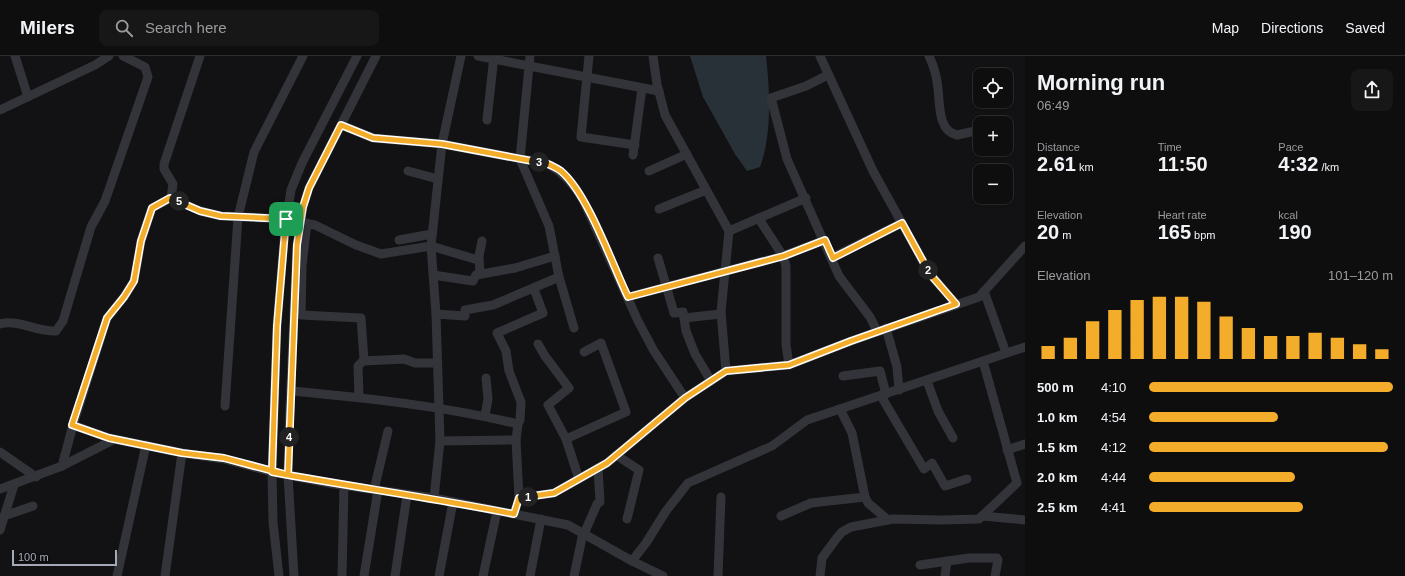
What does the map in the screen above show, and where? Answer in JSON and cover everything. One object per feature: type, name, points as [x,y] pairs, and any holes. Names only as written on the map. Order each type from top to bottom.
[{"type":"street","points":[[15,56],[28,96]]},
{"type":"street","points":[[0,110],[95,65],[109,56]]},
{"type":"street","points":[[0,324],[11,323],[49,332],[56,331],[63,321],[91,227],[105,201],[148,77],[145,67],[123,56]]},
{"type":"street","points":[[62,466],[72,425],[107,318],[124,297],[134,281],[141,241],[152,208],[170,198],[173,184],[164,169],[164,164],[200,56]]},
{"type":"street","points":[[225,406],[238,216],[254,152],[303,56]]},
{"type":"street","points":[[279,576],[273,522],[272,472],[277,326],[286,219],[291,190],[302,163],[357,56]]},
{"type":"street","points":[[364,361],[361,318],[301,315],[304,223],[303,207],[309,188],[376,56]]},
{"type":"street","points":[[434,498],[440,441],[436,314],[431,246],[442,144],[461,56]]},
{"type":"street","points":[[478,56],[659,91]]},
{"type":"street","points":[[530,56],[520,158],[549,226],[559,277],[574,328]]},
{"type":"street","points":[[589,56],[581,137],[634,150],[642,88]]},
{"type":"street","points":[[653,56],[665,115],[729,231],[721,314],[726,371]]},
{"type":"street","points":[[820,56],[873,171],[930,274],[956,304]]},
{"type":"street","points":[[929,56],[937,83],[942,122],[949,131],[957,135],[973,132]]},
{"type":"street","points":[[487,120],[494,58]]},
{"type":"street","points":[[828,76],[806,86],[772,98],[787,159],[825,240],[839,276],[870,317],[882,330],[897,366],[899,390]]},
{"type":"street","points":[[341,125],[373,138],[442,144],[548,164],[560,171],[569,179],[576,189],[592,217],[654,351],[685,398]]},
{"type":"street","points":[[649,172],[687,154]]},
{"type":"street","points":[[408,171],[438,179]]},
{"type":"street","points":[[658,209],[706,190]]},
{"type":"street","points":[[170,198],[200,211],[221,216],[286,219]]},
{"type":"street","points":[[729,231],[806,198]]},
{"type":"street","points":[[759,219],[784,256],[786,276],[786,345],[789,365]]},
{"type":"street","points":[[304,223],[381,254],[431,246],[478,260]]},
{"type":"street","points":[[294,576],[288,475],[297,245],[304,223]]},
{"type":"street","points":[[833,258],[902,223]]},
{"type":"street","points":[[399,240],[432,234]]},
{"type":"street","points":[[628,297],[725,270],[784,256],[825,240]]},
{"type":"street","points":[[480,274],[478,260],[482,241]]},
{"type":"street","points":[[519,498],[554,493],[598,468],[685,398],[726,371],[789,365],[882,330],[979,297],[1025,246]]},
{"type":"street","points":[[433,275],[473,281],[476,275],[514,268],[555,256]]},
{"type":"street","points":[[658,258],[674,313],[683,312],[686,331],[695,354],[711,380]]},
{"type":"street","points":[[436,314],[465,316],[465,310],[493,305],[534,289],[559,277]]},
{"type":"street","points":[[514,514],[519,498],[516,440],[520,420],[521,402],[509,371],[506,351],[497,333],[543,313],[534,289]]},
{"type":"street","points":[[984,291],[1006,354]]},
{"type":"street","points":[[684,318],[721,314]]},
{"type":"street","points":[[566,438],[626,412],[601,343],[584,352]]},
{"type":"street","points":[[538,344],[569,388],[548,406],[566,438],[579,479]]},
{"type":"street","points":[[632,561],[646,543],[666,511],[688,484],[772,446],[807,420],[1025,347]]},
{"type":"street","points":[[359,397],[359,363],[364,361],[404,359],[415,363],[437,363]]},
{"type":"street","points":[[820,576],[822,558],[842,532],[851,527],[888,520],[949,520],[979,518],[1017,482],[983,361]]},
{"type":"street","points":[[843,376],[880,371],[883,395],[924,469],[932,463],[944,486],[967,479]]},
{"type":"street","points":[[485,416],[488,399],[486,378]]},
{"type":"street","points":[[927,381],[938,411],[953,438]]},
{"type":"street","points":[[291,391],[359,397],[485,416],[518,424]]},
{"type":"street","points":[[840,409],[851,430],[865,498],[868,503],[888,520]]},
{"type":"street","points":[[72,425],[115,439],[182,453],[224,458],[272,472],[344,485],[434,498],[568,525],[632,561],[663,576]]},
{"type":"street","points":[[364,576],[376,490],[388,431]]},
{"type":"street","points":[[0,489],[36,477],[62,466],[115,439]]},
{"type":"street","points":[[440,441],[516,440]]},
{"type":"street","points":[[1007,450],[1025,444]]},
{"type":"street","points":[[118,576],[146,445]]},
{"type":"street","points":[[0,452],[36,477]]},
{"type":"street","points":[[165,576],[182,453]]},
{"type":"street","points":[[616,455],[639,470],[627,519]]},
{"type":"street","points":[[574,576],[583,534],[597,504],[600,502],[598,468]]},
{"type":"street","points":[[0,530],[14,485]]},
{"type":"street","points":[[342,576],[344,485]]},
{"type":"street","points":[[395,576],[407,494]]},
{"type":"street","points":[[718,576],[721,497]]},
{"type":"street","points":[[781,516],[811,503],[865,498]]},
{"type":"street","points":[[439,576],[453,502]]},
{"type":"street","points":[[4,516],[33,506]]},
{"type":"street","points":[[483,576],[496,510]]},
{"type":"street","points":[[982,516],[1025,520]]},
{"type":"street","points":[[530,576],[541,519]]},
{"type":"street","points":[[920,565],[970,558],[997,558],[998,560],[995,576]]},
{"type":"street","points":[[945,576],[947,561]]},
{"type":"shaded area","points":[[690,56],[766,56],[769,113],[767,141],[760,167],[747,171],[735,154],[703,97]]},
{"type":"route","points":[[286,219],[221,216],[200,211],[170,198],[152,208],[141,241],[134,281],[124,297],[107,318],[72,425],[109,438],[182,453],[224,458],[272,472],[288,475],[297,245],[303,207],[309,188],[341,125],[373,138],[442,144],[548,164],[560,171],[569,179],[576,189],[592,217],[628,297],[725,270],[784,256],[825,240],[833,258],[902,223],[930,274],[956,304],[851,341],[789,365],[726,371],[685,398],[607,463],[554,493],[519,498],[514,514],[434,498],[334,484],[272,472],[277,326],[286,219]]}]
